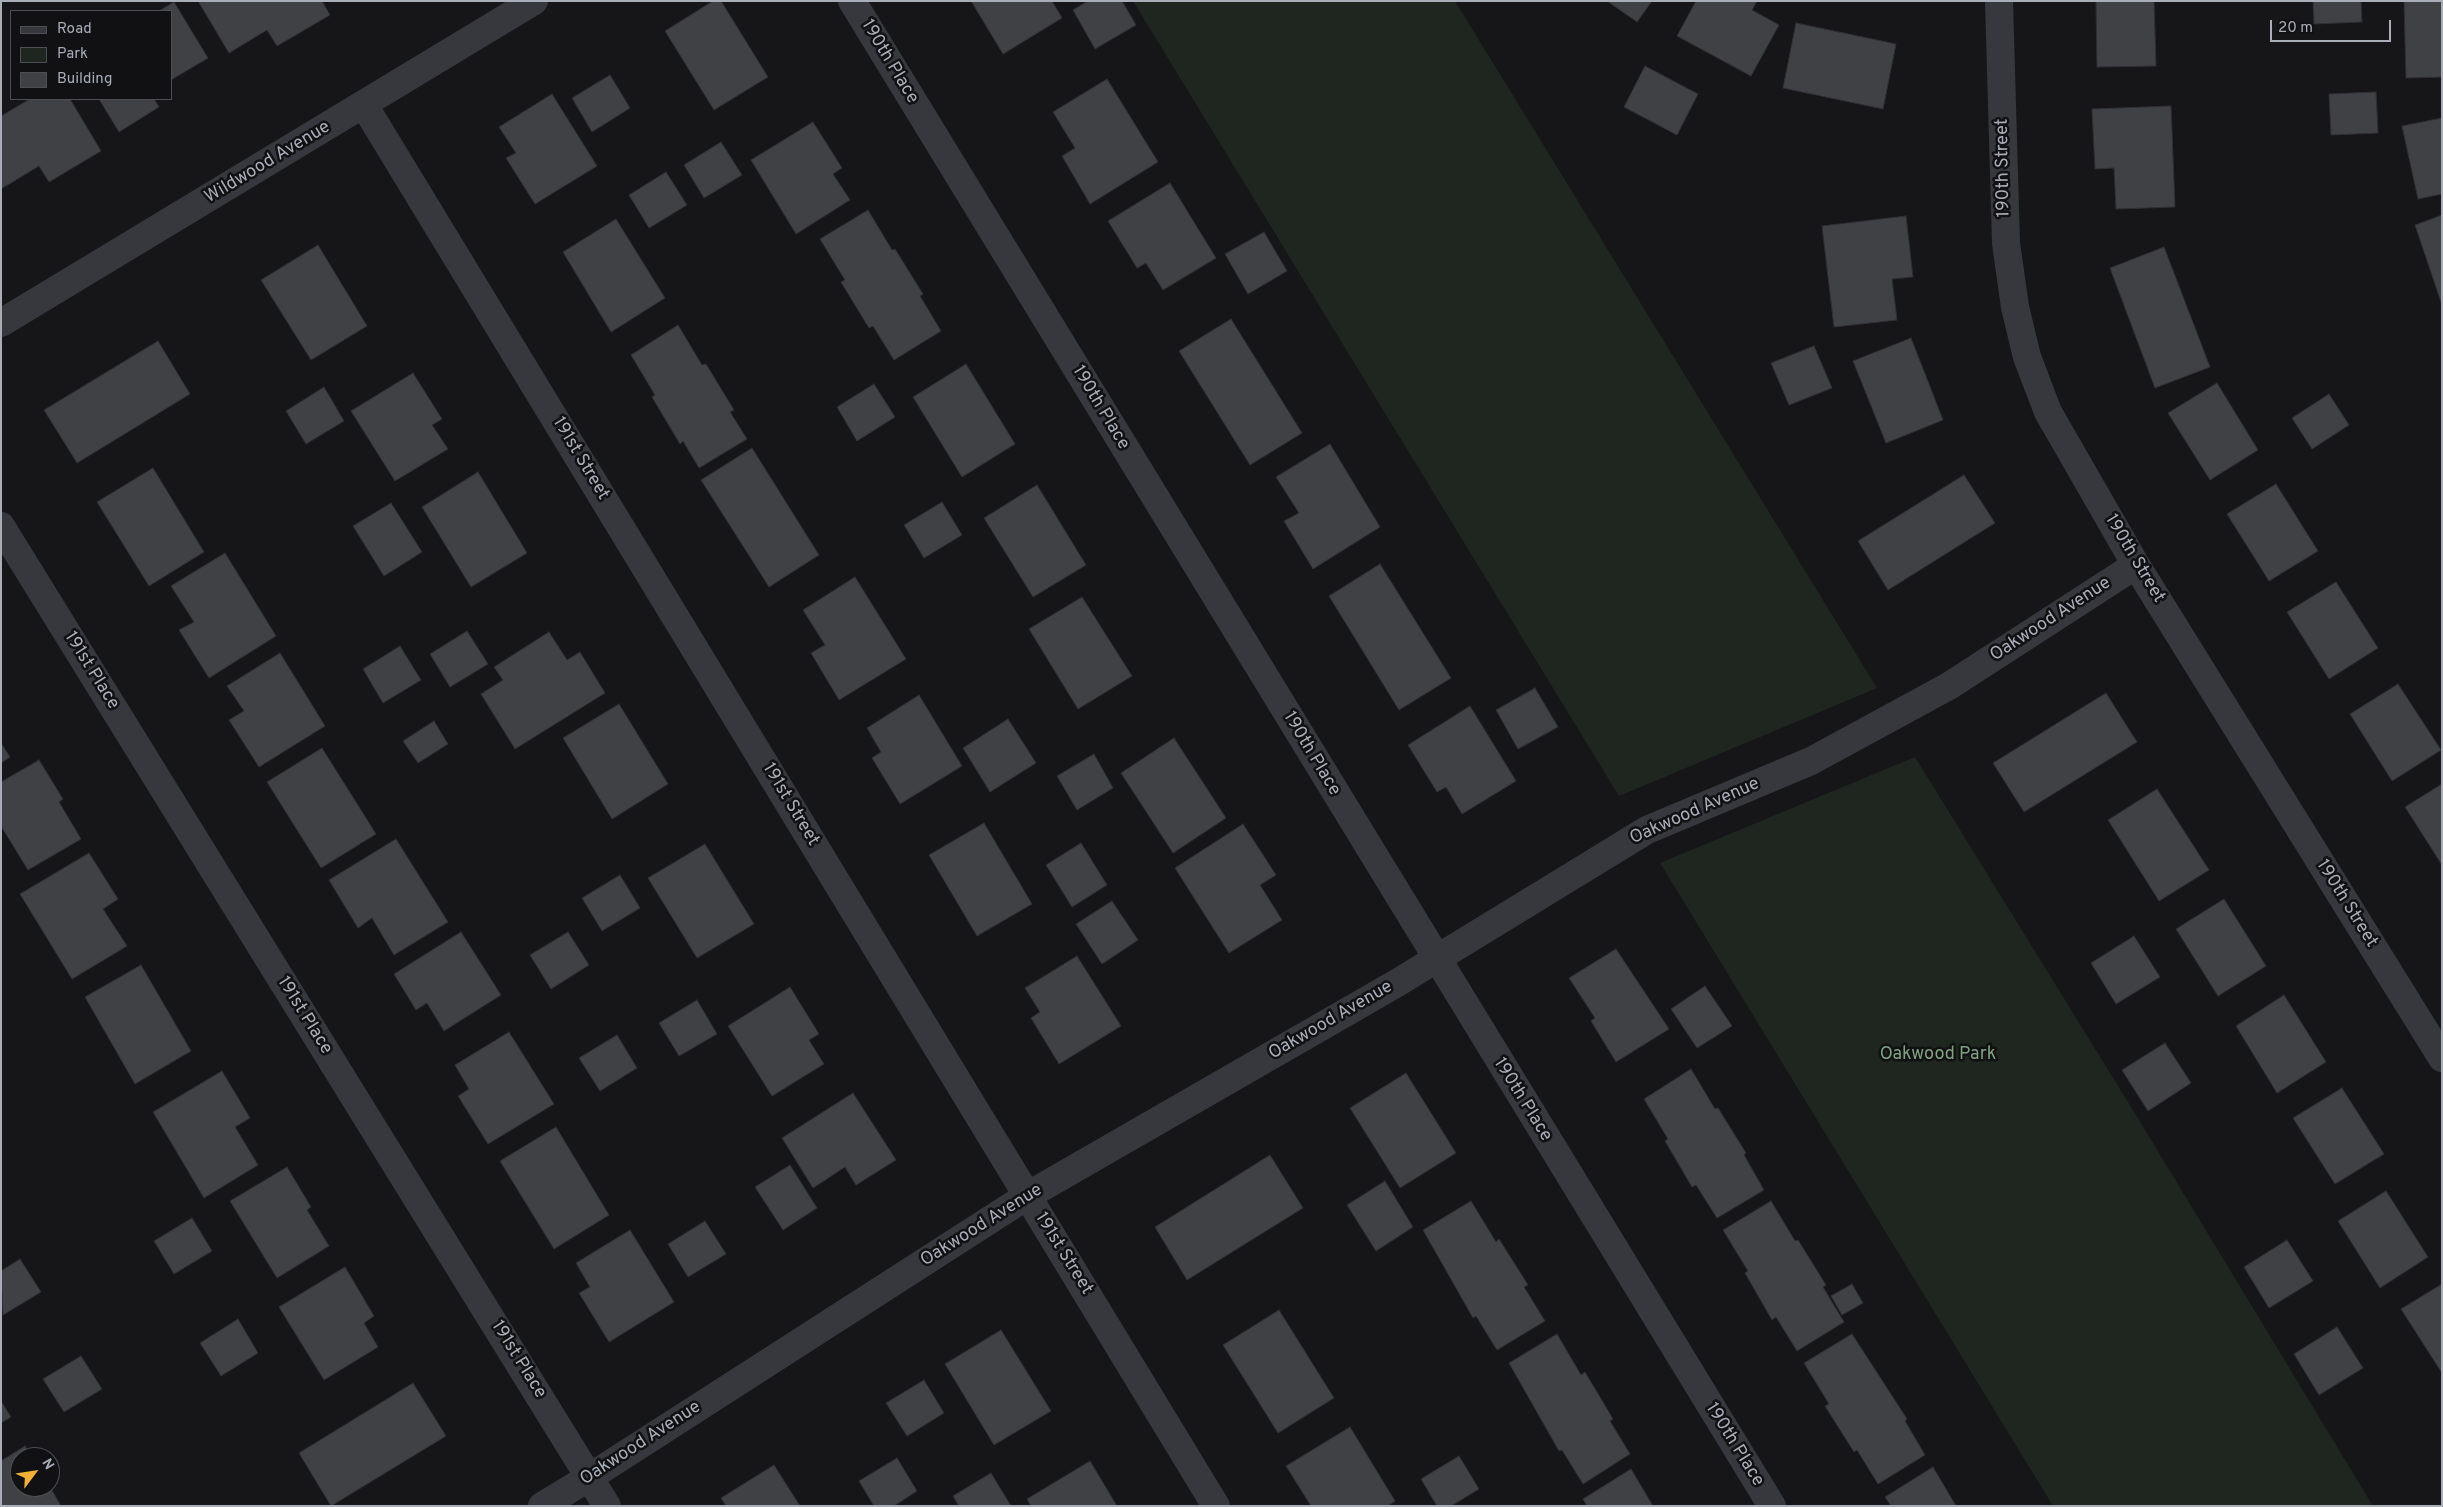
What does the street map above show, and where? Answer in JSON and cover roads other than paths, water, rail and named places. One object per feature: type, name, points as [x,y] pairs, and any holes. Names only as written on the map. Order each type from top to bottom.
[{"type":"street","name":"Wildwood Avenue","points":[[1,323],[534,1]]},
{"type":"street","name":"190th Place","points":[[852,1],[1772,1506]]},
{"type":"street","name":"190th Street","points":[[1999,1],[2006,243],[2015,306],[2028,357],[2048,412],[2136,565],[2442,1058]]},
{"type":"street","name":"191st Street","points":[[364,105],[1216,1506]]},
{"type":"street","name":"191st Place","points":[[1,526],[607,1506]]},
{"type":"street","name":"Oakwood Avenue","points":[[542,1506],[1027,1196],[1436,959],[1647,830],[1811,761],[1949,686],[2136,565]]},
{"type":"park label","name":"Oakwood Park","points":[[1938,1055]]}]
